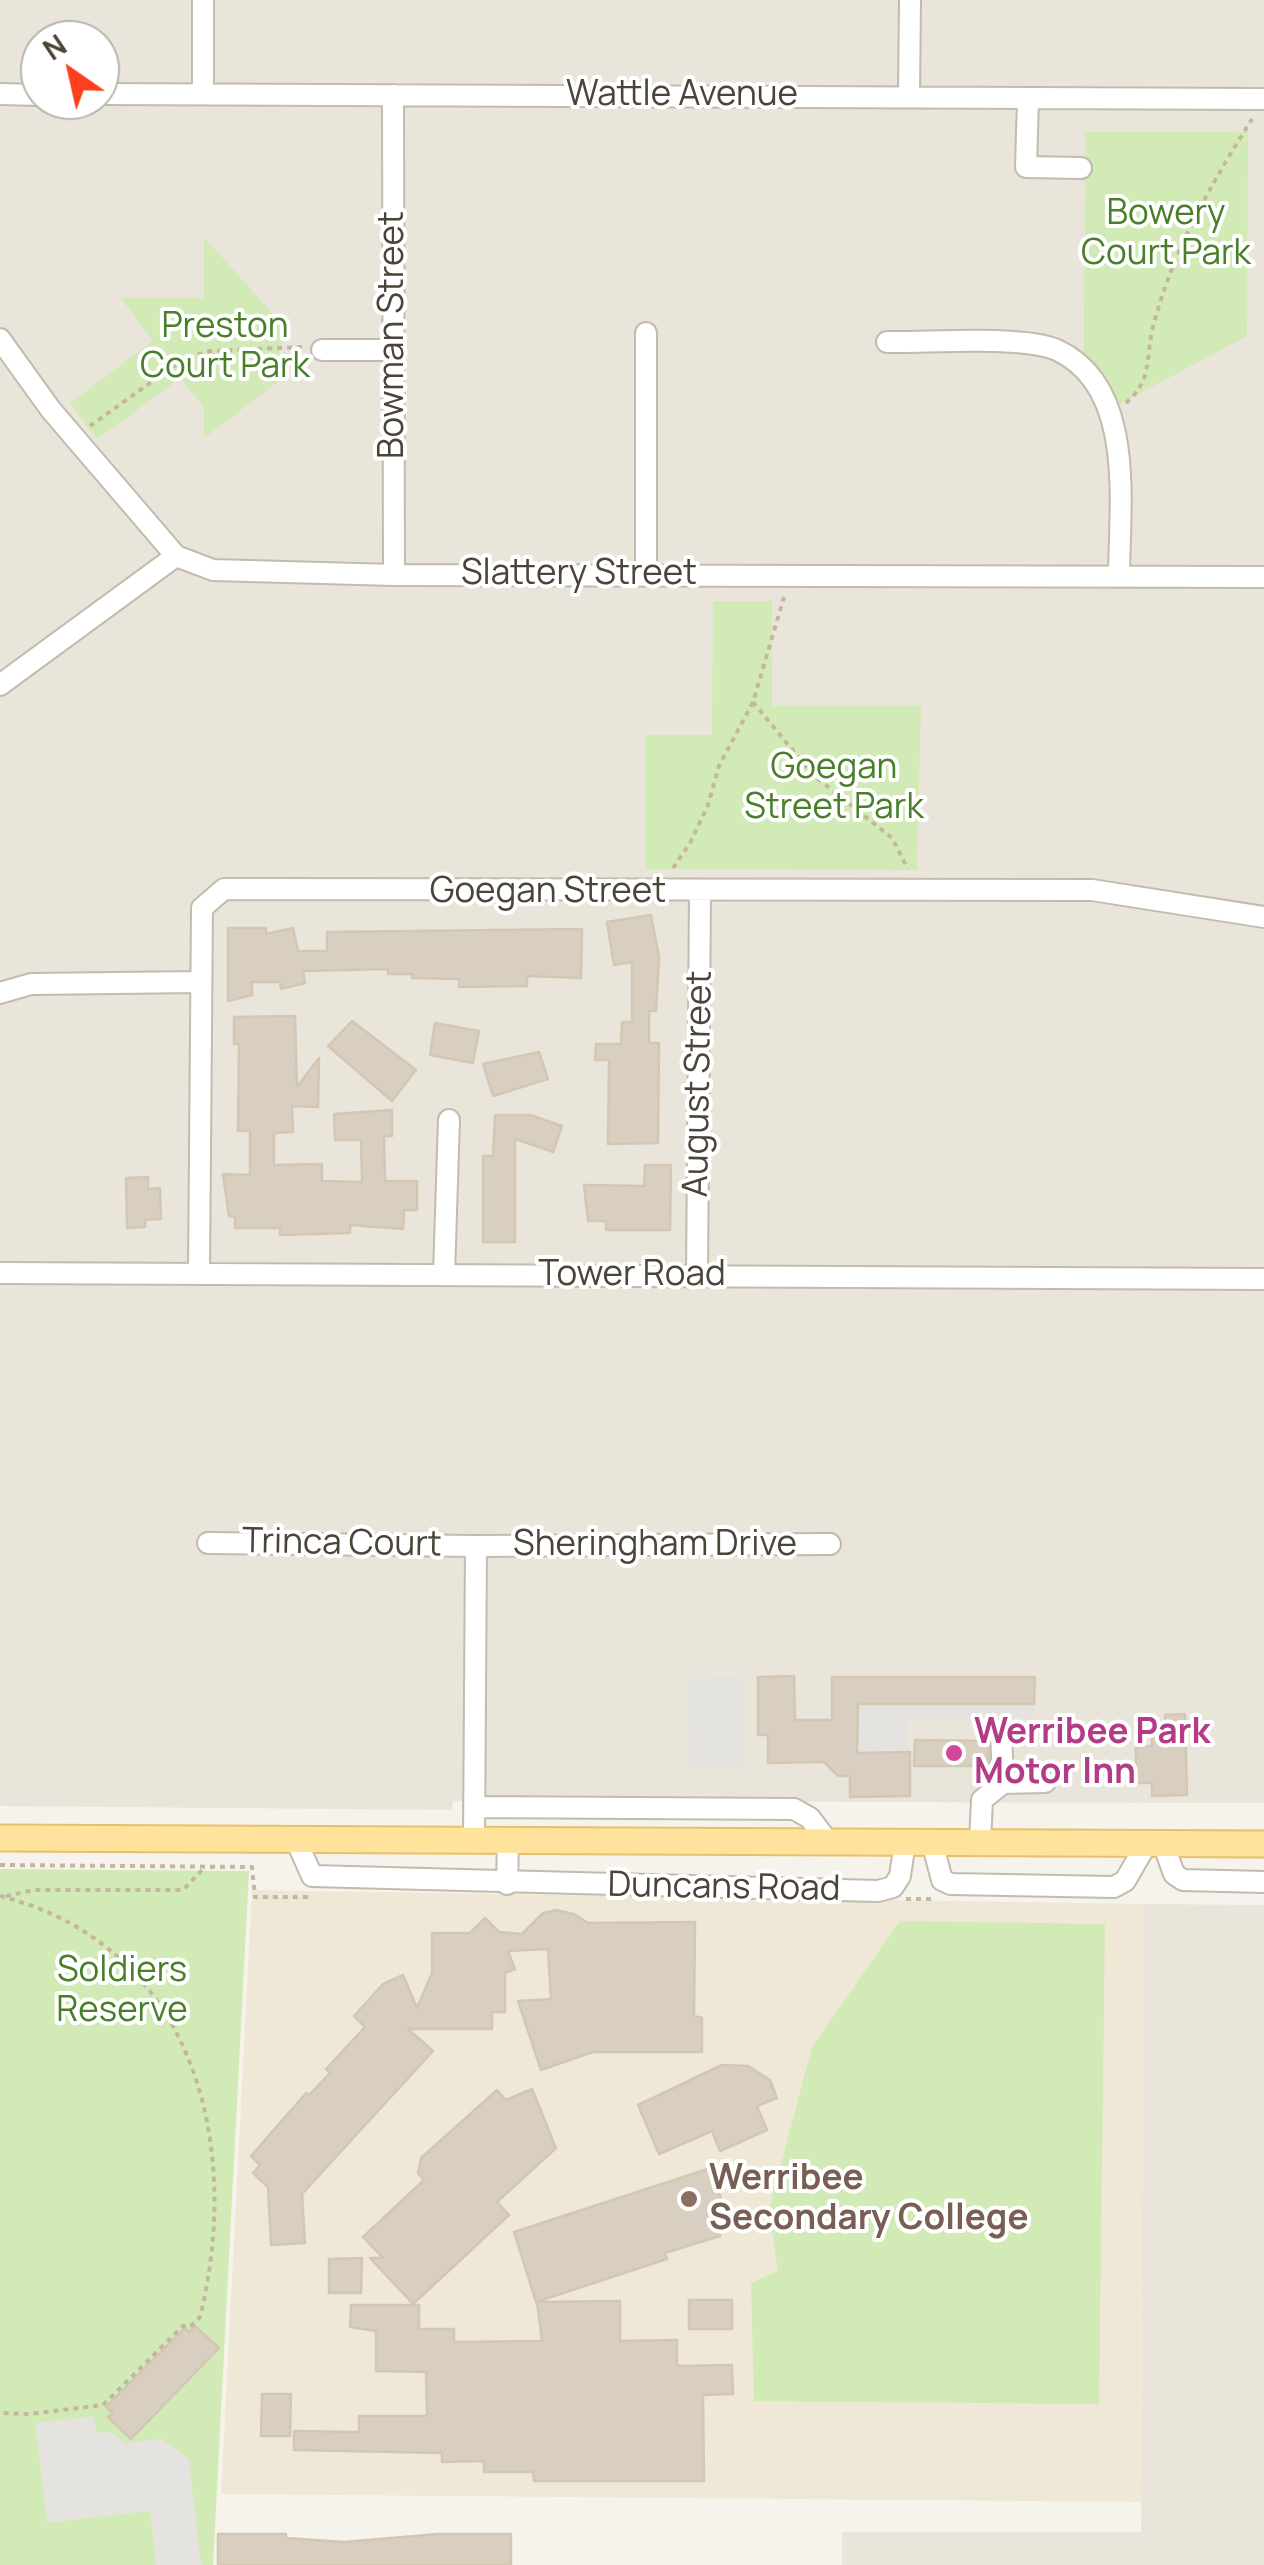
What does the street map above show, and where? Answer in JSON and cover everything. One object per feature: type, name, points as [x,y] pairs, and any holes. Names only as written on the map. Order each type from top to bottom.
[{"type":"main road","name":"Duncans Road","points":[[0,1838],[1264,1844]]},
{"type":"street","points":[[203,0],[203,94]]},
{"type":"street","points":[[909,95],[910,0]]},
{"type":"street","name":"Wattle Avenue","points":[[120,94],[909,95],[1259,107]]},
{"type":"street","name":"Bowman Street","points":[[393,95],[394,575]]},
{"type":"street","points":[[1028,99],[1026,167],[1081,168]]},
{"type":"street","points":[[646,333],[646,573]]},
{"type":"street","points":[[0,339],[74,438],[176,556],[0,685]]},
{"type":"street","points":[[887,342],[1017,344],[1057,350],[1089,377],[1111,416],[1118,460],[1119,577]]},
{"type":"street","points":[[322,350],[392,350]]},
{"type":"street","name":"Slattery Street","points":[[176,556],[213,570],[394,575],[1264,577]]},
{"type":"street","name":"Goegan Street","points":[[199,1272],[202,908],[224,889],[1092,890],[1264,917]]},
{"type":"street","name":"August Street","points":[[697,1276],[700,892]]},
{"type":"street","points":[[0,993],[31,984],[199,982]]},
{"type":"street","points":[[444,1274],[448,1120]]},
{"type":"street","name":"Tower Road","points":[[0,1273],[1264,1279]]},
{"type":"street","name":"Trinca Court","points":[[208,1543],[476,1546]]},
{"type":"street","name":"Sheringham Drive","points":[[474,1840],[476,1546],[830,1544]]},
{"type":"street","points":[[1001,1730],[1003,1783]]},
{"type":"street","points":[[980,1842],[982,1800],[1003,1783],[1045,1782]]},
{"type":"street","name":"Duncans Road","points":[[474,1807],[794,1809],[810,1818],[828,1842]]},
{"type":"street","name":"Duncans Road","points":[[547,1841],[576,1818],[604,1807]]},
{"type":"street","name":"Duncans Road","points":[[296,1840],[312,1876],[878,1891],[893,1887],[900,1876],[904,1842]]},
{"type":"street","points":[[507,1884],[508,1840]]},
{"type":"street","points":[[932,1842],[942,1880],[951,1884],[1114,1887],[1126,1881],[1155,1843],[1174,1874],[1183,1880],[1264,1882]]},
{"type":"path","points":[[1111,416],[1143,387],[1153,327],[1180,247],[1259,107]]},
{"type":"path","points":[[74,438],[185,358],[210,351],[249,352],[290,345],[322,350]]},
{"type":"path","points":[[656,892],[690,843],[708,805],[719,766],[753,702],[792,576]]},
{"type":"path","points":[[753,702],[814,775],[892,838],[918,892]]},
{"type":"path","points":[[0,1865],[252,1866]]},
{"type":"path","points":[[1,1897],[34,1890],[183,1890],[205,1866]]},
{"type":"path","points":[[1,1897],[106,1947],[132,1968],[167,2016],[190,2062],[212,2134],[216,2230],[200,2317],[190,2327],[184,2326],[103,2405],[30,2414],[1,2413]]},
{"type":"shaded area","points":[[0,0],[1264,0],[1264,1803],[453,1801],[452,1810],[0,1806]]},
{"type":"shaded area","points":[[742,1676],[742,1768],[689,1768],[688,1677]]},
{"type":"shaded area","points":[[858,1704],[1034,1704],[1035,1718],[908,1717],[908,1752],[857,1753]]},
{"type":"shaded area","name":"Werribee Secondary College","points":[[252,1890],[1143,1904],[1141,2502],[221,2494]]},
{"type":"shaded area","points":[[1143,1904],[1264,1905],[1264,2565],[842,2565],[842,2532],[1141,2532]]},
{"type":"shaded area","points":[[94,2416],[96,2433],[111,2432],[125,2443],[162,2439],[189,2459],[201,2565],[156,2565],[150,2511],[47,2523],[35,2423]]},
{"type":"green space","name":"Bowery Court Park","points":[[1085,132],[1248,132],[1247,336],[1120,404],[1084,354]]},
{"type":"green space","name":"Preston Court Park","points":[[204,237],[287,330],[279,350],[287,375],[204,438],[204,408],[181,378],[97,439],[70,403],[153,341],[121,298],[204,298]]},
{"type":"green space","name":"Goegan Street Park","points":[[713,601],[772,601],[772,706],[921,706],[917,870],[646,869],[646,735],[712,735]]},
{"type":"green space","name":"Soldiers Reserve","points":[[0,1869],[249,1871],[213,2565],[0,2565]]},
{"type":"green space","points":[[900,1921],[1105,1924],[1099,2404],[754,2401],[751,2283],[778,2271],[769,2210],[812,2047]]},
{"type":"building","points":[[651,915],[659,957],[656,1011],[649,1011],[649,1043],[659,1043],[658,1143],[608,1144],[609,1060],[595,1060],[596,1044],[621,1044],[622,1022],[632,1022],[632,962],[614,965],[607,922]]},
{"type":"building","points":[[228,928],[266,928],[266,934],[293,928],[298,951],[327,951],[327,932],[582,929],[581,978],[527,976],[527,986],[459,987],[459,979],[412,978],[412,974],[388,974],[388,969],[303,971],[305,983],[281,989],[280,982],[252,982],[252,995],[228,1001]]},
{"type":"building","points":[[295,1016],[297,1087],[319,1058],[318,1107],[292,1106],[293,1132],[274,1133],[274,1165],[322,1164],[322,1181],[362,1182],[361,1140],[335,1140],[334,1114],[392,1110],[392,1136],[384,1136],[385,1181],[417,1181],[417,1210],[404,1210],[403,1229],[350,1225],[350,1233],[280,1235],[280,1228],[235,1228],[235,1217],[229,1216],[223,1174],[250,1175],[250,1131],[238,1131],[239,1044],[234,1044],[234,1017]]},
{"type":"building","points":[[352,1021],[416,1070],[392,1101],[328,1046]]},
{"type":"building","points":[[435,1023],[479,1031],[473,1063],[430,1055]]},
{"type":"building","points":[[539,1052],[548,1079],[493,1096],[483,1064]]},
{"type":"building","points":[[495,1115],[530,1115],[562,1126],[553,1152],[515,1139],[515,1242],[483,1242],[483,1156],[493,1156]]},
{"type":"building","points":[[645,1165],[671,1165],[670,1230],[606,1230],[606,1221],[588,1221],[584,1185],[644,1186]]},
{"type":"building","points":[[148,1177],[148,1189],[160,1188],[161,1219],[145,1220],[145,1227],[127,1228],[126,1178]]},
{"type":"building","points":[[794,1676],[795,1720],[832,1720],[832,1677],[1035,1677],[1034,1704],[858,1704],[857,1753],[910,1752],[910,1796],[850,1797],[850,1776],[838,1776],[824,1762],[768,1763],[768,1735],[758,1735],[758,1677]]},
{"type":"building","points":[[1185,1714],[1187,1795],[1152,1796],[1152,1783],[1136,1783],[1136,1747],[1152,1746],[1152,1732],[1165,1732],[1165,1715]]},
{"type":"building","points":[[915,1740],[988,1741],[989,1766],[914,1766]]},
{"type":"building","points":[[556,1910],[574,1914],[588,1923],[695,1922],[694,2016],[702,2018],[702,2052],[593,2052],[541,2070],[518,2001],[551,1999],[548,1949],[508,1951],[515,1969],[505,1973],[505,2012],[492,2012],[492,2029],[408,2029],[433,2051],[302,2194],[305,2243],[271,2245],[268,2187],[253,2173],[260,2165],[251,2156],[306,2093],[309,2095],[330,2073],[326,2069],[365,2027],[354,2016],[383,1984],[403,1975],[417,2008],[432,1973],[432,1933],[470,1933],[485,1918],[499,1932],[522,1934],[543,1913]]},
{"type":"building","points":[[722,2065],[748,2066],[770,2080],[777,2098],[757,2106],[767,2130],[720,2151],[712,2131],[659,2154],[638,2105]]},
{"type":"building","points":[[532,2089],[556,2148],[497,2202],[509,2215],[413,2304],[370,2258],[383,2258],[363,2237],[424,2180],[418,2173],[421,2158],[497,2090],[506,2100]]},
{"type":"building","points":[[711,2168],[725,2211],[713,2214],[720,2236],[665,2253],[667,2259],[536,2302],[514,2232]]},
{"type":"building","points":[[362,2258],[361,2293],[329,2293],[329,2259]]},
{"type":"building","points":[[689,2300],[732,2300],[732,2329],[689,2329]]},
{"type":"building","points":[[620,2301],[620,2341],[677,2340],[677,2366],[732,2365],[733,2394],[703,2395],[704,2481],[534,2481],[533,2472],[484,2472],[484,2461],[442,2462],[442,2453],[294,2450],[294,2431],[359,2432],[359,2416],[427,2416],[426,2372],[376,2371],[376,2331],[350,2327],[351,2305],[419,2305],[419,2329],[454,2329],[454,2342],[542,2341],[537,2302]]},
{"type":"building","points":[[195,2326],[219,2348],[131,2439],[108,2417],[113,2413],[106,2407],[185,2328],[189,2332]]},
{"type":"building","points":[[262,2394],[291,2394],[290,2436],[261,2436]]},
{"type":"building","points":[[218,2534],[286,2534],[286,2538],[344,2542],[438,2534],[511,2534],[511,2565],[218,2565]]},
{"type":"place","name":"Werribee Park Motor Inn","points":[[954,1753]]},
{"type":"place","name":"Werribee Secondary College","points":[[689,2199]]}]
